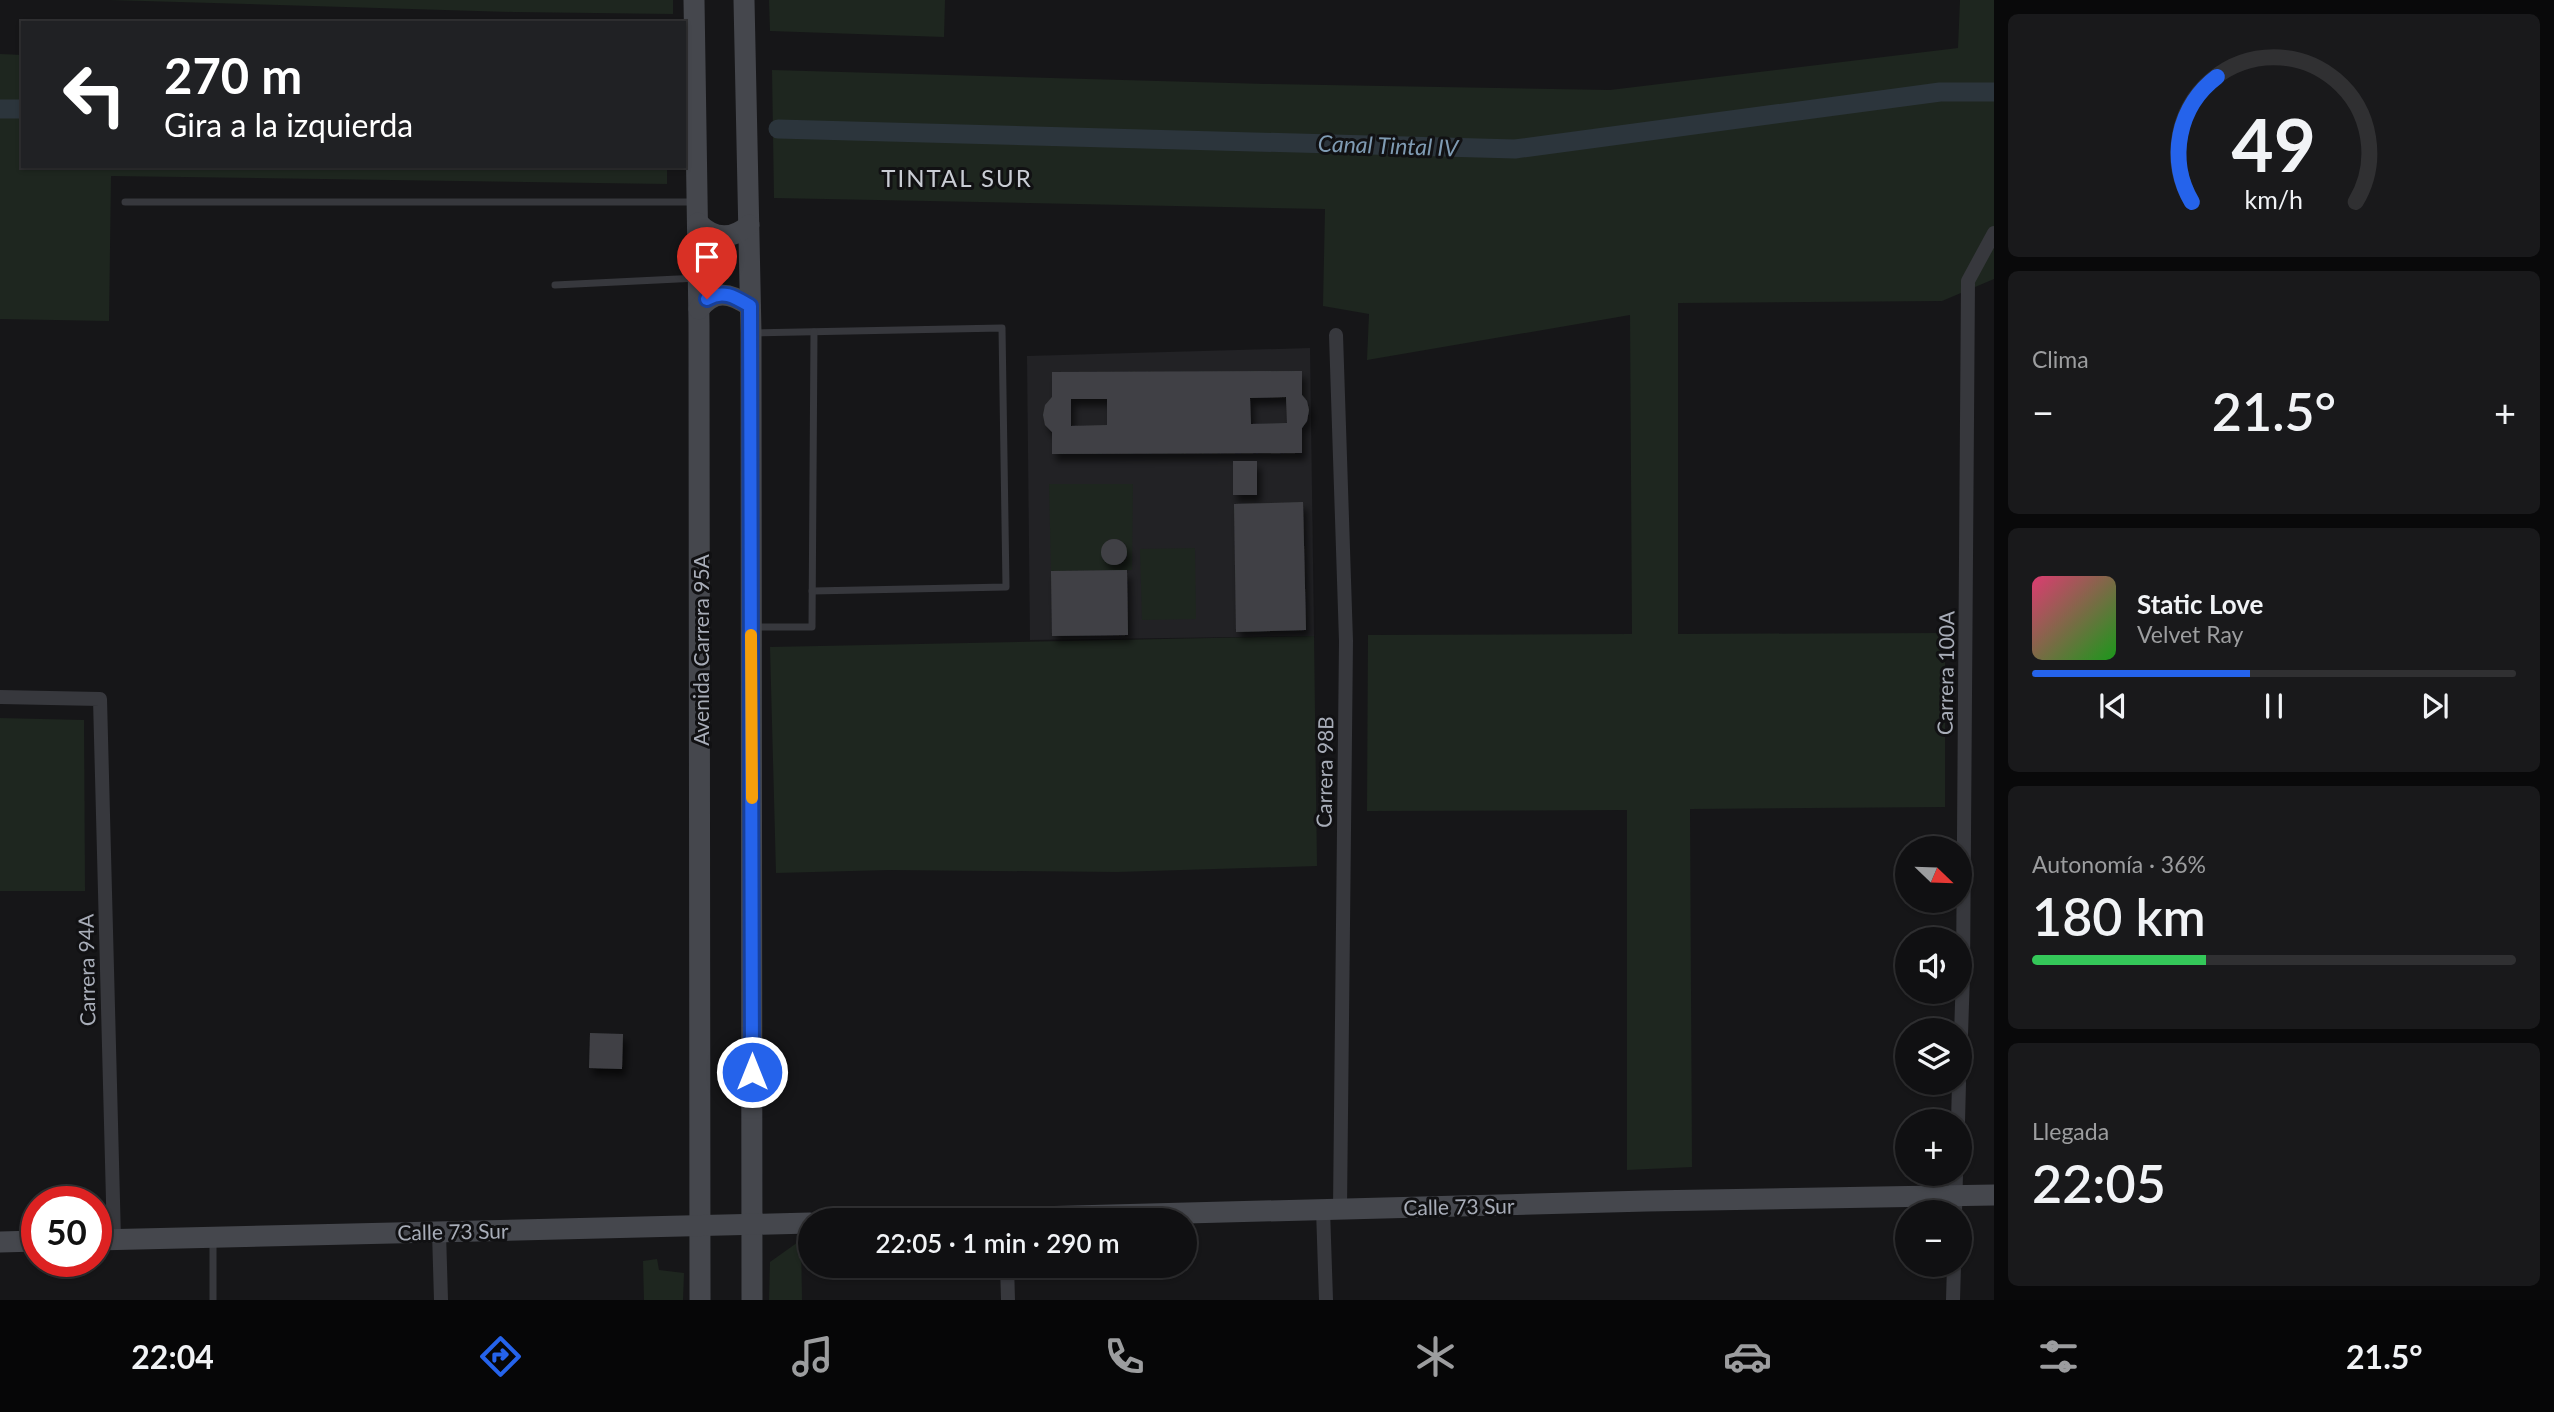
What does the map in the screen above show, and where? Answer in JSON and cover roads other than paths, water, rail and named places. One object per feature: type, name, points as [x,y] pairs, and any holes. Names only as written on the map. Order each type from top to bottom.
[{"type":"main road","name":"Avenida Carrera 95A","points":[[694,0],[699,309],[700,1300]]},
{"type":"main road","points":[[744,0],[751,333],[752,1300]]},
{"type":"main road","points":[[698,212],[706,231],[727,237],[741,232],[749,225]]},
{"type":"main road","points":[[699,309],[707,299],[720,294],[732,296],[750,306]]},
{"type":"main road","name":"Calle 73 Sur","points":[[1197,1213],[1994,1195]]},
{"type":"main road","name":"Calle 73 Sur","points":[[112,1240],[798,1223]]},
{"type":"main road","points":[[0,1242],[21,1241]]},
{"type":"street","name":"Carrera 100A","points":[[1962,1018],[1968,281],[1994,233]]},
{"type":"street","name":"Carrera 98B","points":[[1325,1300],[1332,1209],[1346,641],[1336,335]]},
{"type":"street","name":"Carrera 94A","points":[[0,696],[100,699],[105,1186]]},
{"type":"street","points":[[439,1232],[441,1300]]},
{"type":"street","points":[[1953,1300],[1954,1277]]},
{"type":"street","points":[[1007,1278],[1008,1300]]},
{"type":"lane","points":[[125,202],[698,212]]},
{"type":"lane","points":[[555,285],[698,278]]},
{"type":"lane","points":[[751,333],[1002,328],[1006,587],[813,591]]},
{"type":"lane","points":[[751,627],[812,627],[814,332]]},
{"type":"lane","points":[[213,1237],[213,1300]]},
{"type":"waterway","name":"Canal Tintal IV","points":[[778,129],[1515,149],[1940,92],[1994,92]]},
{"type":"waterway","name":"Canal Tintal IV","points":[[0,109],[21,109]]},
{"type":"district","name":"TINTAL SUR","points":[[957,177]]}]
